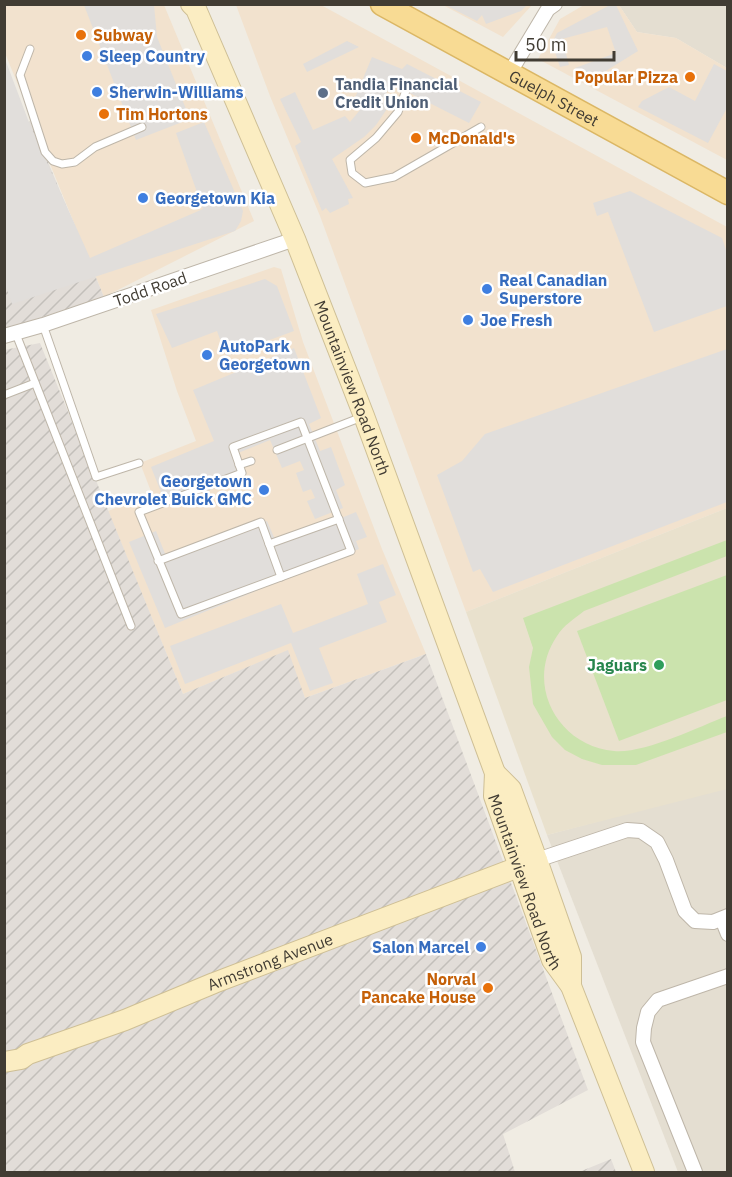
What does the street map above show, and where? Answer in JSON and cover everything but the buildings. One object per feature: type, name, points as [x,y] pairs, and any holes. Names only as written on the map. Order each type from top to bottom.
[{"type":"main road","name":"Guelph Street","points":[[382,4],[728,193]]},
{"type":"main road","name":"Mountainview Road North","points":[[195,6],[295,239],[364,416],[495,773],[511,789],[528,863],[571,957],[571,986],[644,1172]]},
{"type":"main road","name":"Armstrong Avenue","points":[[4,1062],[21,1059],[28,1054],[125,1020],[214,983],[528,863]]},
{"type":"street","points":[[509,74],[548,9],[555,4]]},
{"type":"street","name":"Todd Road","points":[[10,335],[295,239]]},
{"type":"street","points":[[528,863],[627,830],[641,831],[657,842],[685,911],[695,921],[713,922],[724,917],[728,934]]},
{"type":"street","points":[[695,1173],[643,1042],[644,1028],[648,1012],[658,1000],[728,976]]},
{"type":"lane","points":[[30,49],[20,75],[45,152],[53,161],[62,164],[75,162],[95,147],[142,127]]},
{"type":"lane","points":[[408,85],[398,112],[376,138],[350,160],[352,173],[365,183],[394,177],[481,127]]},
{"type":"lane","points":[[43,325],[96,477],[139,463]]},
{"type":"lane","points":[[10,335],[36,384],[131,626]]},
{"type":"lane","points":[[4,394],[36,384]]},
{"type":"lane","points":[[277,450],[364,416]]},
{"type":"lane","points":[[301,422],[307,438],[351,552],[181,614],[139,512],[242,472],[233,447],[301,422]]},
{"type":"lane","points":[[239,465],[251,461]]},
{"type":"lane","points":[[269,544],[339,519]]},
{"type":"lane","points":[[158,561],[261,522],[281,578]]},
{"type":"shaded area","points":[[527,4],[521,11],[486,24],[482,15],[477,21],[445,5]]},
{"type":"shaded area","points":[[5,5],[164,5],[254,221],[104,297],[5,53]]},
{"type":"shaded area","points":[[84,5],[154,5],[157,37],[190,119],[136,140]]},
{"type":"shaded area","points":[[236,5],[321,5],[727,227],[727,508],[466,612],[320,216],[270,96]]},
{"type":"shaded area","points":[[443,5],[532,5],[503,37]]},
{"type":"shaded area","points":[[584,5],[619,5],[637,32],[676,38],[727,68],[727,160],[538,59],[560,19]]},
{"type":"shaded area","points":[[610,5],[616,5],[638,51],[588,82],[575,68],[616,53],[607,27],[562,39],[569,65],[560,67],[552,43],[557,33]]},
{"type":"shaded area","points":[[619,5],[727,5],[727,68],[676,38],[637,32]]},
{"type":"shaded area","points":[[347,41],[359,47],[307,72],[303,64]]},
{"type":"shaded area","points":[[372,57],[402,69],[407,64],[481,102],[469,123],[392,84],[382,100],[389,106],[376,125],[364,137],[332,159],[353,198],[348,199],[349,204],[330,213],[326,208],[322,211],[295,146],[301,142],[280,99],[295,92],[313,130],[345,116],[350,122],[360,110],[352,105]]},
{"type":"shaded area","points":[[5,59],[30,125],[90,258],[203,209],[176,133],[204,122],[243,211],[241,221],[235,231],[12,304],[5,284]]},
{"type":"shaded area","points":[[714,64],[727,71],[727,108],[708,143],[638,107],[642,101],[669,87],[695,101]]},
{"type":"shaded area","points":[[31,121],[104,297],[5,329],[4,131]]},
{"type":"shaded area","points":[[630,191],[722,238],[727,253],[727,306],[654,332],[608,212],[597,216],[593,203]]},
{"type":"shaded area","points":[[274,267],[281,269],[303,342],[382,549],[426,654],[305,698],[287,651],[183,694],[108,511],[152,494],[140,463],[196,441],[151,310]]},
{"type":"shaded area","points":[[265,279],[277,286],[294,331],[226,356],[217,331],[172,348],[156,314]]},
{"type":"shaded area","points":[[40,343],[183,694],[288,650],[305,698],[426,654],[588,1090],[503,1134],[515,1172],[5,1172],[4,350]]},
{"type":"shaded area","points":[[294,348],[321,418],[309,424],[320,451],[331,447],[345,485],[336,490],[343,508],[315,519],[307,501],[315,498],[311,489],[303,492],[296,473],[304,470],[300,461],[282,468],[270,440],[238,453],[247,474],[167,507],[151,467],[214,441],[193,390]]},
{"type":"shaded area","points":[[727,349],[727,502],[493,592],[480,569],[473,572],[437,475],[462,461],[485,434]]},
{"type":"shaded area","points":[[727,508],[727,789],[547,835],[466,612]]},
{"type":"shaded area","points":[[356,512],[367,537],[356,541],[359,549],[165,628],[129,542],[156,531],[168,561],[267,521],[277,544]]},
{"type":"shaded area","points":[[383,564],[396,595],[379,602],[387,622],[319,648],[333,683],[310,691],[291,643],[185,684],[170,646],[281,604],[293,633],[368,604],[357,574]]},
{"type":"shaded area","points":[[727,787],[727,1172],[678,1172],[547,835]]},
{"type":"shaded area","points":[[611,1159],[616,1172],[579,1172]]},
{"type":"green space","points":[[727,540],[727,556],[584,611],[566,625],[557,636],[548,655],[544,674],[546,692],[552,710],[577,738],[594,747],[614,751],[640,748],[671,739],[727,716],[727,732],[636,765],[602,765],[582,759],[565,750],[552,737],[533,704],[529,667],[533,648],[523,618]]},
{"type":"green space","name":"Jaguars","points":[[727,575],[727,700],[619,741],[577,631]]},
{"type":"place","name":"Subway","points":[[81,35]]},
{"type":"place","name":"Sleep Country","points":[[87,56]]},
{"type":"place","name":"Popular Pizza","points":[[690,77]]},
{"type":"place","name":"Sherwin-Williams","points":[[97,92]]},
{"type":"place","name":"Tandia Financial Credit Union","points":[[323,93]]},
{"type":"place","name":"Tim Hortons","points":[[104,114]]},
{"type":"place","name":"McDonald's","points":[[416,138]]},
{"type":"place","name":"Georgetown Kia","points":[[143,198]]},
{"type":"place","name":"Real Canadian Superstore","points":[[487,289]]},
{"type":"place","name":"Joe Fresh","points":[[468,320]]},
{"type":"place","name":"AutoPark Georgetown","points":[[207,355]]},
{"type":"place","name":"Georgetown Chevrolet Buick GMC","points":[[264,490]]},
{"type":"place","name":"Jaguars","points":[[659,665]]},
{"type":"place","name":"Salon Marcel","points":[[481,947]]},
{"type":"place","name":"Norval Pancake House","points":[[488,988]]}]
